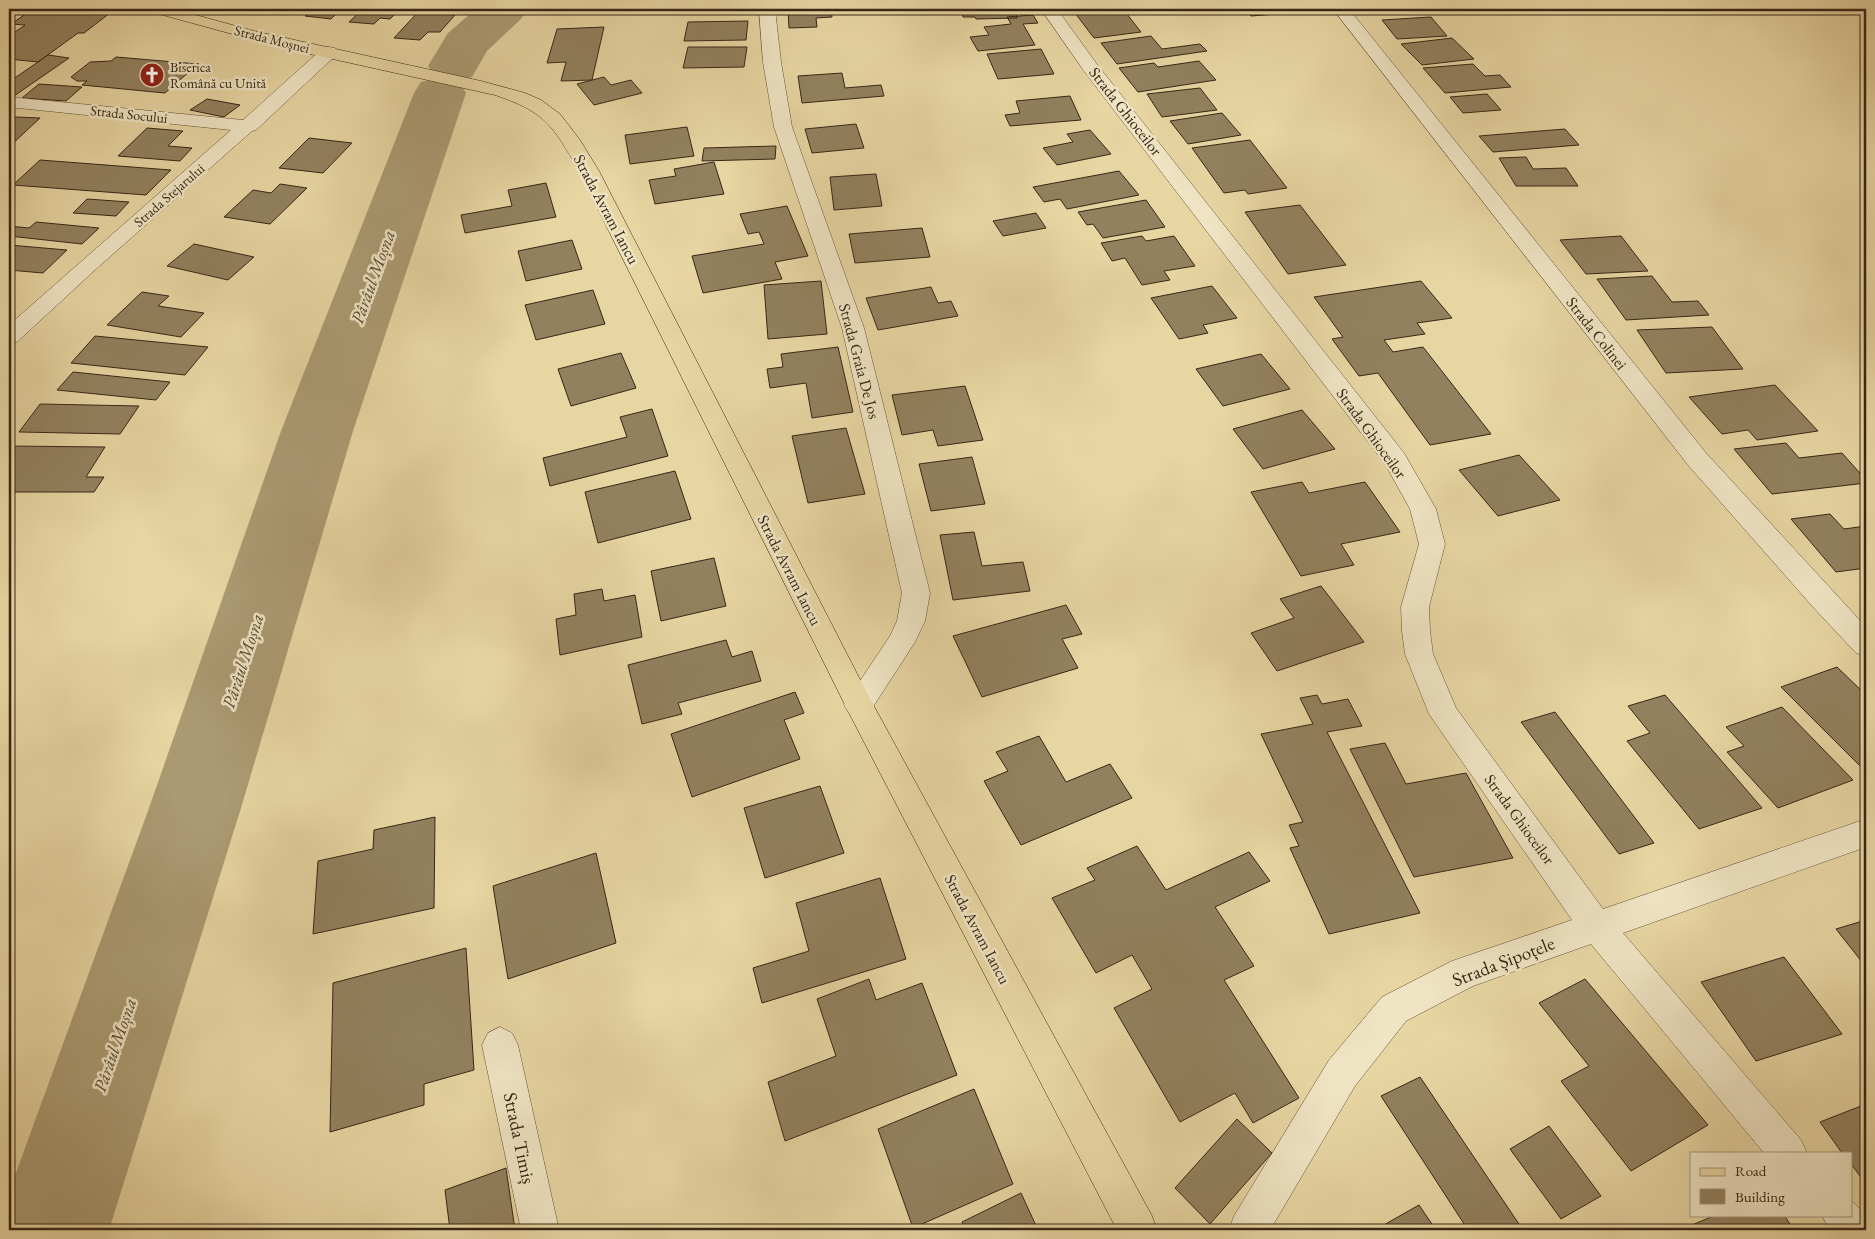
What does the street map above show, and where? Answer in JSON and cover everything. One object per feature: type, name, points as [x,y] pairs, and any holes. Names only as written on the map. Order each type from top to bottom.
[{"type":"main road","name":"Strada Moșnei","points":[[158,9],[329,52]]},
{"type":"main road","name":"Strada Avram Iancu","points":[[329,52],[494,89],[527,101],[547,112],[569,138],[589,171],[859,705],[1138,1230]]},
{"type":"street","name":"Strada Graia De Jos","points":[[767,9],[772,62],[783,127],[853,328],[916,593],[911,621],[901,642],[859,705]]},
{"type":"street","name":"Strada Ghioceilor","points":[[1049,9],[1090,67],[1141,130],[1395,459],[1423,509],[1432,544],[1415,607],[1416,631],[1419,654],[1444,714],[1596,926],[1787,1152]]},
{"type":"street","name":"Strada Colinei","points":[[1341,9],[1697,459],[1823,600],[1866,645]]},
{"type":"street","name":"Strada Stejarului","points":[[9,337],[47,301],[249,126],[329,52]]},
{"type":"street","name":"Strada Socului","points":[[9,102],[249,126]]},
{"type":"street","name":"Strada Șipoțele","points":[[1248,1230],[1342,1073],[1394,1009],[1464,973],[1866,833]]},
{"type":"street","name":"Strada Timiș","points":[[500,1045],[540,1230]]},
{"type":"street","points":[[1842,1216],[1854,1230]]},
{"type":"building","points":[[33,9],[110,13],[84,33],[78,33],[38,62],[9,59],[9,36],[25,25],[11,24]]},
{"type":"building","points":[[264,9],[295,9],[290,13]]},
{"type":"building","points":[[313,9],[341,9],[331,19],[305,16]]},
{"type":"building","points":[[363,9],[398,11],[390,19],[380,18],[374,24],[349,22]]},
{"type":"building","points":[[788,9],[831,9],[832,17],[816,18],[817,27],[789,28]]},
{"type":"building","points":[[961,9],[1015,9],[1017,18],[976,19],[975,17],[963,17]]},
{"type":"building","points":[[1072,9],[1123,9],[1141,32],[1094,38]]},
{"type":"building","points":[[1246,9],[1314,9],[1316,11],[1251,16]]},
{"type":"building","points":[[1370,9],[1435,9],[1437,11],[1372,13]]},
{"type":"building","points":[[418,12],[455,15],[440,32],[428,32],[420,40],[394,38]]},
{"type":"building","points":[[1033,15],[1038,23],[1023,24],[1035,45],[978,51],[970,37],[989,35],[984,27],[1011,24],[1007,17]]},
{"type":"building","points":[[1431,17],[1447,36],[1397,39],[1382,20]]},
{"type":"building","points":[[748,21],[746,40],[684,41],[688,22]]},
{"type":"building","points":[[604,27],[592,80],[561,81],[566,62],[547,63],[557,29]]},
{"type":"building","points":[[1151,36],[1162,49],[1200,44],[1207,51],[1117,64],[1101,43]]},
{"type":"building","points":[[1452,38],[1474,59],[1422,65],[1401,44]]},
{"type":"building","points":[[688,47],[747,47],[744,67],[683,68]]},
{"type":"building","points":[[1041,49],[1054,74],[998,79],[987,54]]},
{"type":"building","points":[[48,55],[69,58],[14,96],[9,96],[9,82]]},
{"type":"building","points":[[116,57],[198,64],[165,93],[82,85],[87,81],[77,81],[71,77],[90,62],[111,61]]},
{"type":"building","points":[[1199,61],[1216,80],[1138,92],[1119,68],[1154,63],[1158,67]]},
{"type":"building","points":[[1473,64],[1485,76],[1500,75],[1511,87],[1445,93],[1423,68]]},
{"type":"building","points":[[842,73],[845,88],[881,85],[884,96],[802,103],[798,76]]},
{"type":"building","points":[[604,77],[611,85],[631,80],[642,93],[594,105],[577,84]]},
{"type":"building","points":[[39,84],[82,87],[66,101],[22,98]]},
{"type":"building","points":[[1200,88],[1217,110],[1162,117],[1147,94]]},
{"type":"building","points":[[1487,94],[1501,110],[1463,113],[1450,97]]},
{"type":"building","points":[[1070,96],[1081,120],[1010,126],[1005,115],[1020,113],[1016,101]]},
{"type":"building","points":[[207,99],[240,105],[224,117],[190,110]]},
{"type":"building","points":[[1222,113],[1241,135],[1188,144],[1170,121]]},
{"type":"building","points":[[16,117],[40,118],[9,147],[9,123]]},
{"type":"building","points":[[856,124],[864,148],[812,153],[805,129]]},
{"type":"building","points":[[687,127],[694,156],[630,164],[625,135]]},
{"type":"building","points":[[147,128],[183,131],[168,146],[192,148],[180,161],[118,156]]},
{"type":"building","points":[[1565,129],[1579,145],[1493,152],[1479,136]]},
{"type":"building","points":[[1090,130],[1111,154],[1057,165],[1043,148],[1073,142],[1067,134]]},
{"type":"building","points":[[309,138],[352,143],[323,173],[279,168]]},
{"type":"building","points":[[1250,140],[1287,188],[1248,194],[1245,190],[1224,193],[1192,148]]},
{"type":"building","points":[[776,146],[775,159],[702,161],[704,148]]},
{"type":"building","points":[[1526,157],[1533,169],[1566,168],[1578,186],[1516,186],[1499,158]]},
{"type":"building","points":[[40,160],[171,170],[146,195],[13,185]]},
{"type":"building","points":[[714,162],[724,194],[655,204],[649,180],[676,176],[674,169]]},
{"type":"building","points":[[1119,171],[1139,195],[1067,209],[1060,199],[1044,202],[1033,187]]},
{"type":"building","points":[[876,174],[882,206],[834,210],[830,177]]},
{"type":"building","points":[[546,183],[556,217],[465,233],[461,215],[512,206],[508,190]]},
{"type":"building","points":[[280,184],[307,188],[270,224],[224,217],[253,190],[271,193]]},
{"type":"building","points":[[87,199],[129,202],[116,216],[73,213]]},
{"type":"building","points":[[1146,200],[1165,227],[1103,238],[1093,224],[1087,225],[1078,212]]},
{"type":"building","points":[[1300,205],[1346,265],[1288,274],[1245,212]]},
{"type":"building","points":[[787,206],[808,256],[775,262],[782,279],[703,293],[692,256],[764,244],[759,232],[748,234],[740,214]]},
{"type":"building","points":[[1036,213],[1046,228],[1003,236],[993,221]]},
{"type":"building","points":[[36,222],[99,228],[82,244],[9,236],[9,226],[29,228]]},
{"type":"building","points":[[922,228],[930,257],[855,263],[849,234]]},
{"type":"building","points":[[1142,236],[1146,241],[1174,236],[1195,266],[1164,271],[1170,280],[1142,285],[1125,258],[1112,261],[1101,243]]},
{"type":"building","points":[[1621,236],[1648,271],[1586,274],[1560,240]]},
{"type":"building","points":[[572,240],[582,269],[526,281],[518,251]]},
{"type":"building","points":[[194,244],[254,257],[228,280],[167,266]]},
{"type":"building","points":[[9,245],[67,250],[43,273],[9,270]]},
{"type":"building","points":[[1652,276],[1672,302],[1698,301],[1709,315],[1626,320],[1597,279]]},
{"type":"building","points":[[821,281],[827,334],[768,339],[764,285]]},
{"type":"building","points":[[1421,281],[1452,318],[1417,323],[1425,334],[1384,340],[1393,352],[1423,347],[1491,434],[1430,445],[1378,373],[1359,376],[1332,339],[1343,337],[1314,297]]},
{"type":"building","points":[[1212,286],[1237,318],[1203,325],[1208,333],[1179,339],[1151,298]]},
{"type":"building","points":[[931,287],[938,303],[951,301],[958,316],[878,330],[866,298]]},
{"type":"building","points":[[593,290],[605,324],[536,340],[525,305]]},
{"type":"building","points":[[142,292],[169,296],[158,306],[204,313],[181,337],[107,325]]},
{"type":"building","points":[[1712,327],[1743,369],[1666,373],[1637,330]]},
{"type":"building","points":[[95,336],[208,347],[185,375],[71,363]]},
{"type":"building","points":[[838,347],[853,412],[812,418],[806,383],[770,388],[767,369],[783,367],[781,354]]},
{"type":"building","points":[[621,353],[636,388],[571,406],[558,369]]},
{"type":"building","points":[[1261,354],[1290,389],[1223,406],[1196,369]]},
{"type":"building","points":[[73,372],[170,382],[156,400],[57,390]]},
{"type":"building","points":[[1775,385],[1818,431],[1757,440],[1748,430],[1722,434],[1689,397]]},
{"type":"building","points":[[965,386],[983,440],[938,446],[933,430],[902,435],[892,395]]},
{"type":"building","points":[[40,404],[139,406],[120,434],[19,432]]},
{"type":"building","points":[[652,409],[668,456],[550,486],[543,458],[627,437],[620,417]]},
{"type":"building","points":[[1302,410],[1335,449],[1263,469],[1233,429]]},
{"type":"building","points":[[846,428],[865,494],[808,503],[792,436]]},
{"type":"building","points":[[1786,443],[1799,458],[1842,453],[1866,480],[1866,483],[1772,494],[1734,449]]},
{"type":"building","points":[[9,446],[105,447],[86,477],[104,477],[94,492],[9,492]]},
{"type":"building","points":[[1519,455],[1560,500],[1498,516],[1459,470]]},
{"type":"building","points":[[972,457],[985,504],[931,511],[919,464]]},
{"type":"building","points":[[675,471],[691,519],[598,543],[585,492]]},
{"type":"building","points":[[1302,482],[1309,493],[1365,482],[1400,532],[1341,544],[1354,565],[1301,576],[1251,492]]},
{"type":"building","points":[[1830,514],[1844,529],[1866,526],[1866,568],[1836,572],[1791,519]]},
{"type":"building","points":[[974,532],[982,566],[1023,562],[1030,591],[953,600],[940,535]]},
{"type":"building","points":[[714,558],[726,606],[661,621],[651,571]]},
{"type":"building","points":[[1321,586],[1364,642],[1277,671],[1251,633],[1294,618],[1280,599]]},
{"type":"building","points":[[602,589],[604,601],[635,595],[642,637],[560,655],[556,619],[576,615],[574,594]]},
{"type":"building","points":[[1066,605],[1082,634],[1062,639],[1078,668],[982,697],[953,636]]},
{"type":"building","points":[[726,640],[732,657],[752,651],[761,681],[678,703],[682,714],[642,724],[628,665]]},
{"type":"building","points":[[1837,667],[1866,695],[1866,772],[1781,687]]},
{"type":"building","points":[[795,692],[804,713],[784,720],[800,759],[692,797],[671,734]]},
{"type":"building","points":[[1317,695],[1322,704],[1348,699],[1362,726],[1327,732],[1420,913],[1329,934],[1290,848],[1299,846],[1289,825],[1303,822],[1261,734],[1313,724],[1300,698]]},
{"type":"building","points":[[1665,695],[1762,808],[1699,829],[1627,741],[1650,733],[1628,706]]},
{"type":"building","points":[[1782,707],[1853,780],[1778,808],[1727,752],[1744,746],[1726,727]]},
{"type":"building","points":[[1555,712],[1654,843],[1619,854],[1521,722]]},
{"type":"building","points":[[1039,736],[1066,782],[1110,764],[1132,798],[1021,845],[984,781],[1008,771],[996,752]]},
{"type":"building","points":[[1385,743],[1406,784],[1466,773],[1513,858],[1414,877],[1350,749]]},
{"type":"building","points":[[820,786],[844,853],[765,878],[744,808]]},
{"type":"building","points":[[435,817],[434,908],[313,934],[318,861],[373,849],[374,830]]},
{"type":"building","points":[[1137,846],[1166,890],[1249,852],[1270,881],[1215,907],[1254,966],[1224,980],[1299,1098],[1253,1123],[1235,1093],[1180,1122],[1114,1008],[1152,989],[1132,955],[1096,973],[1052,898],[1095,880],[1087,868]]},
{"type":"building","points":[[596,853],[616,943],[508,979],[493,886]]},
{"type":"building","points":[[880,878],[906,959],[762,1003],[753,968],[809,951],[796,903]]},
{"type":"building","points":[[1866,920],[1866,967],[1836,929]]},
{"type":"building","points":[[466,948],[474,1070],[424,1084],[424,1105],[330,1132],[333,983]]},
{"type":"building","points":[[1784,957],[1842,1034],[1756,1061],[1701,982]]},
{"type":"building","points":[[869,979],[876,1000],[922,983],[957,1075],[785,1141],[768,1082],[836,1056],[817,999]]},
{"type":"building","points":[[1585,979],[1708,1125],[1631,1171],[1561,1081],[1589,1066],[1539,1003]]},
{"type":"building","points":[[1420,1077],[1523,1230],[1468,1230],[1381,1096]]},
{"type":"building","points":[[974,1089],[1013,1184],[913,1228],[878,1129]]},
{"type":"building","points":[[1866,1104],[1866,1184],[1852,1165],[1852,1152],[1841,1152],[1820,1122]]},
{"type":"building","points":[[1237,1119],[1272,1153],[1210,1224],[1175,1188]]},
{"type":"building","points":[[1549,1126],[1601,1196],[1561,1219],[1510,1149]]},
{"type":"building","points":[[506,1168],[515,1230],[450,1230],[445,1190]]},
{"type":"building","points":[[1021,1193],[1038,1230],[965,1230],[962,1222]]},
{"type":"building","points":[[1419,1205],[1436,1230],[1375,1230]]},
{"type":"building","points":[[1714,1216],[1785,1216],[1794,1230],[1680,1230]]},
{"type":"waterway","name":"Pârâul Moșna","points":[[454,66],[466,44],[504,9]]},
{"type":"waterway","name":"Pârâul Moșna","points":[[52,1230],[195,808],[317,431],[440,93]]},
{"type":"place","name":"Biserica Română cu Unită","points":[[152,75]]}]
